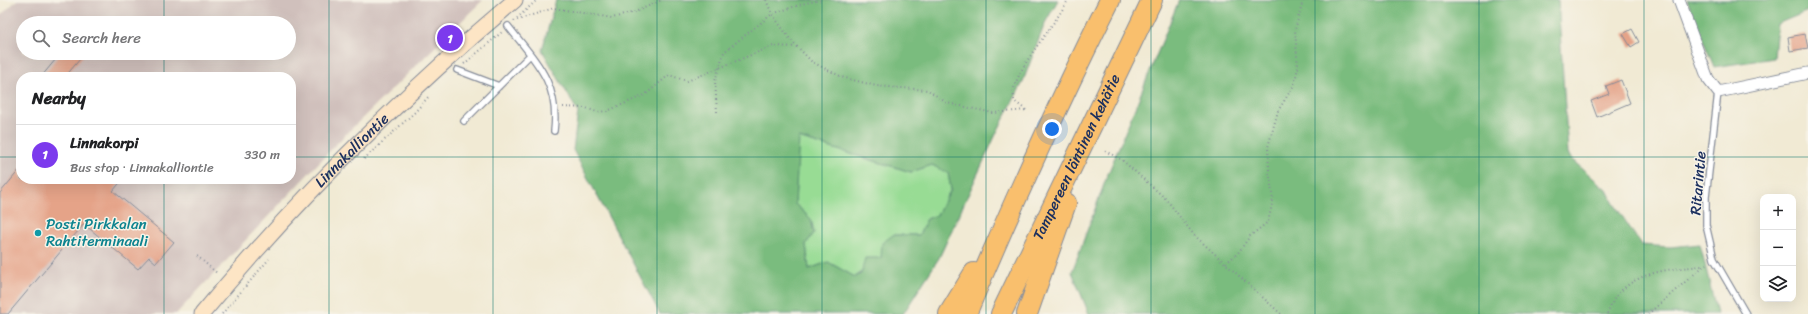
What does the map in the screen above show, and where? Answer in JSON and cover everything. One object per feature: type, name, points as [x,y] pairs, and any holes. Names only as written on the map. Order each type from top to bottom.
[{"type":"highway","points":[[966,314],[1001,231],[1071,77],[1110,0]]},
{"type":"highway","name":"Tampereen läntinen kehätie","points":[[1001,314],[1152,0]]},
{"type":"highway","points":[[1027,314],[1059,225],[1083,145]]},
{"type":"highway","points":[[949,314],[958,296],[1001,231]]},
{"type":"main road","name":"Linnakalliontie","points":[[202,314],[261,246],[342,160],[458,49],[515,0]]},
{"type":"street","points":[[1678,0],[1708,79],[1718,92],[1808,73]]},
{"type":"lane","points":[[508,26],[530,55],[550,86],[555,107],[554,131]]},
{"type":"lane","points":[[464,121],[530,55]]},
{"type":"lane","points":[[457,70],[499,86]]},
{"type":"lane","name":"Ritarintie","points":[[1718,92],[1706,211],[1707,232],[1714,259],[1746,314]]},
{"type":"path","points":[[457,70],[537,0]]},
{"type":"path","points":[[515,20],[554,8],[612,18],[635,12],[662,0]]},
{"type":"path","points":[[765,0],[772,14],[812,62],[842,77],[876,86],[928,90],[947,103],[993,113],[1027,110],[1014,101],[1014,90],[1019,76],[1068,0]]},
{"type":"path","points":[[717,112],[715,81],[724,52],[772,14],[805,3],[823,0]]},
{"type":"path","points":[[1226,263],[1238,253],[1250,236],[1268,222],[1273,200],[1268,170],[1268,147],[1278,111],[1294,85],[1298,68],[1295,30],[1303,0]]},
{"type":"path","points":[[555,107],[586,108],[597,112],[607,111],[645,95],[669,75],[687,81],[773,46],[798,47]]},
{"type":"path","points":[[358,163],[374,151],[415,112],[434,90]]},
{"type":"path","points":[[1105,151],[1122,160],[1166,200],[1194,235],[1281,314]]},
{"type":"path","points":[[222,314],[271,257]]},
{"type":"path","points":[[1648,314],[1702,266],[1714,259]]},
{"type":"path","points":[[1607,314],[1617,295],[1634,280],[1662,270],[1702,266]]},
{"type":"shaded area","points":[[17,0],[483,0],[343,137],[176,314],[0,314],[0,16]]},
{"type":"green space","points":[[556,0],[1058,0],[1045,23],[1022,84],[997,132],[939,258],[903,314],[660,314],[573,150],[578,112],[542,50]],"holes":[[[799,138],[911,172],[932,165],[948,173],[951,190],[937,215],[927,219],[919,235],[893,235],[882,243],[881,258],[865,258],[861,274],[855,277],[828,262],[809,269],[806,244],[814,233],[811,219],[795,204]]]},
{"type":"green space","points":[[1179,0],[1558,0],[1568,153],[1571,159],[1607,190],[1613,202],[1641,245],[1670,247],[1700,244],[1717,314],[1089,314],[1072,272],[1106,179]]},
{"type":"green space","points":[[1687,0],[1808,0],[1808,11],[1777,24],[1774,58],[1714,67]]},
{"type":"green space","points":[[798,138],[911,172],[932,165],[948,173],[951,189],[937,215],[927,219],[919,235],[893,235],[881,258],[855,277],[828,262],[809,269],[806,244],[814,233],[811,219],[795,204]]},
{"type":"building","points":[[1632,29],[1639,42],[1631,47],[1623,34]]},
{"type":"building","points":[[1805,34],[1808,48],[1790,51],[1788,37]]},
{"type":"building","points":[[55,60],[79,60],[69,72],[45,72]]},
{"type":"building","points":[[1621,80],[1630,103],[1597,117],[1591,101],[1609,94],[1606,86]]},
{"type":"building","name":"Posti Pirkkalan Rahtiterminaali","points":[[16,174],[16,184],[119,184],[113,191],[174,242],[156,263],[149,257],[138,269],[84,224],[8,314],[0,314],[0,193]]},
{"type":"place","name":"Linnakorpi","points":[[450,38]]},
{"type":"place","name":"Posti Pirkkalan Rahtiterminaali","points":[[38,233]]}]
